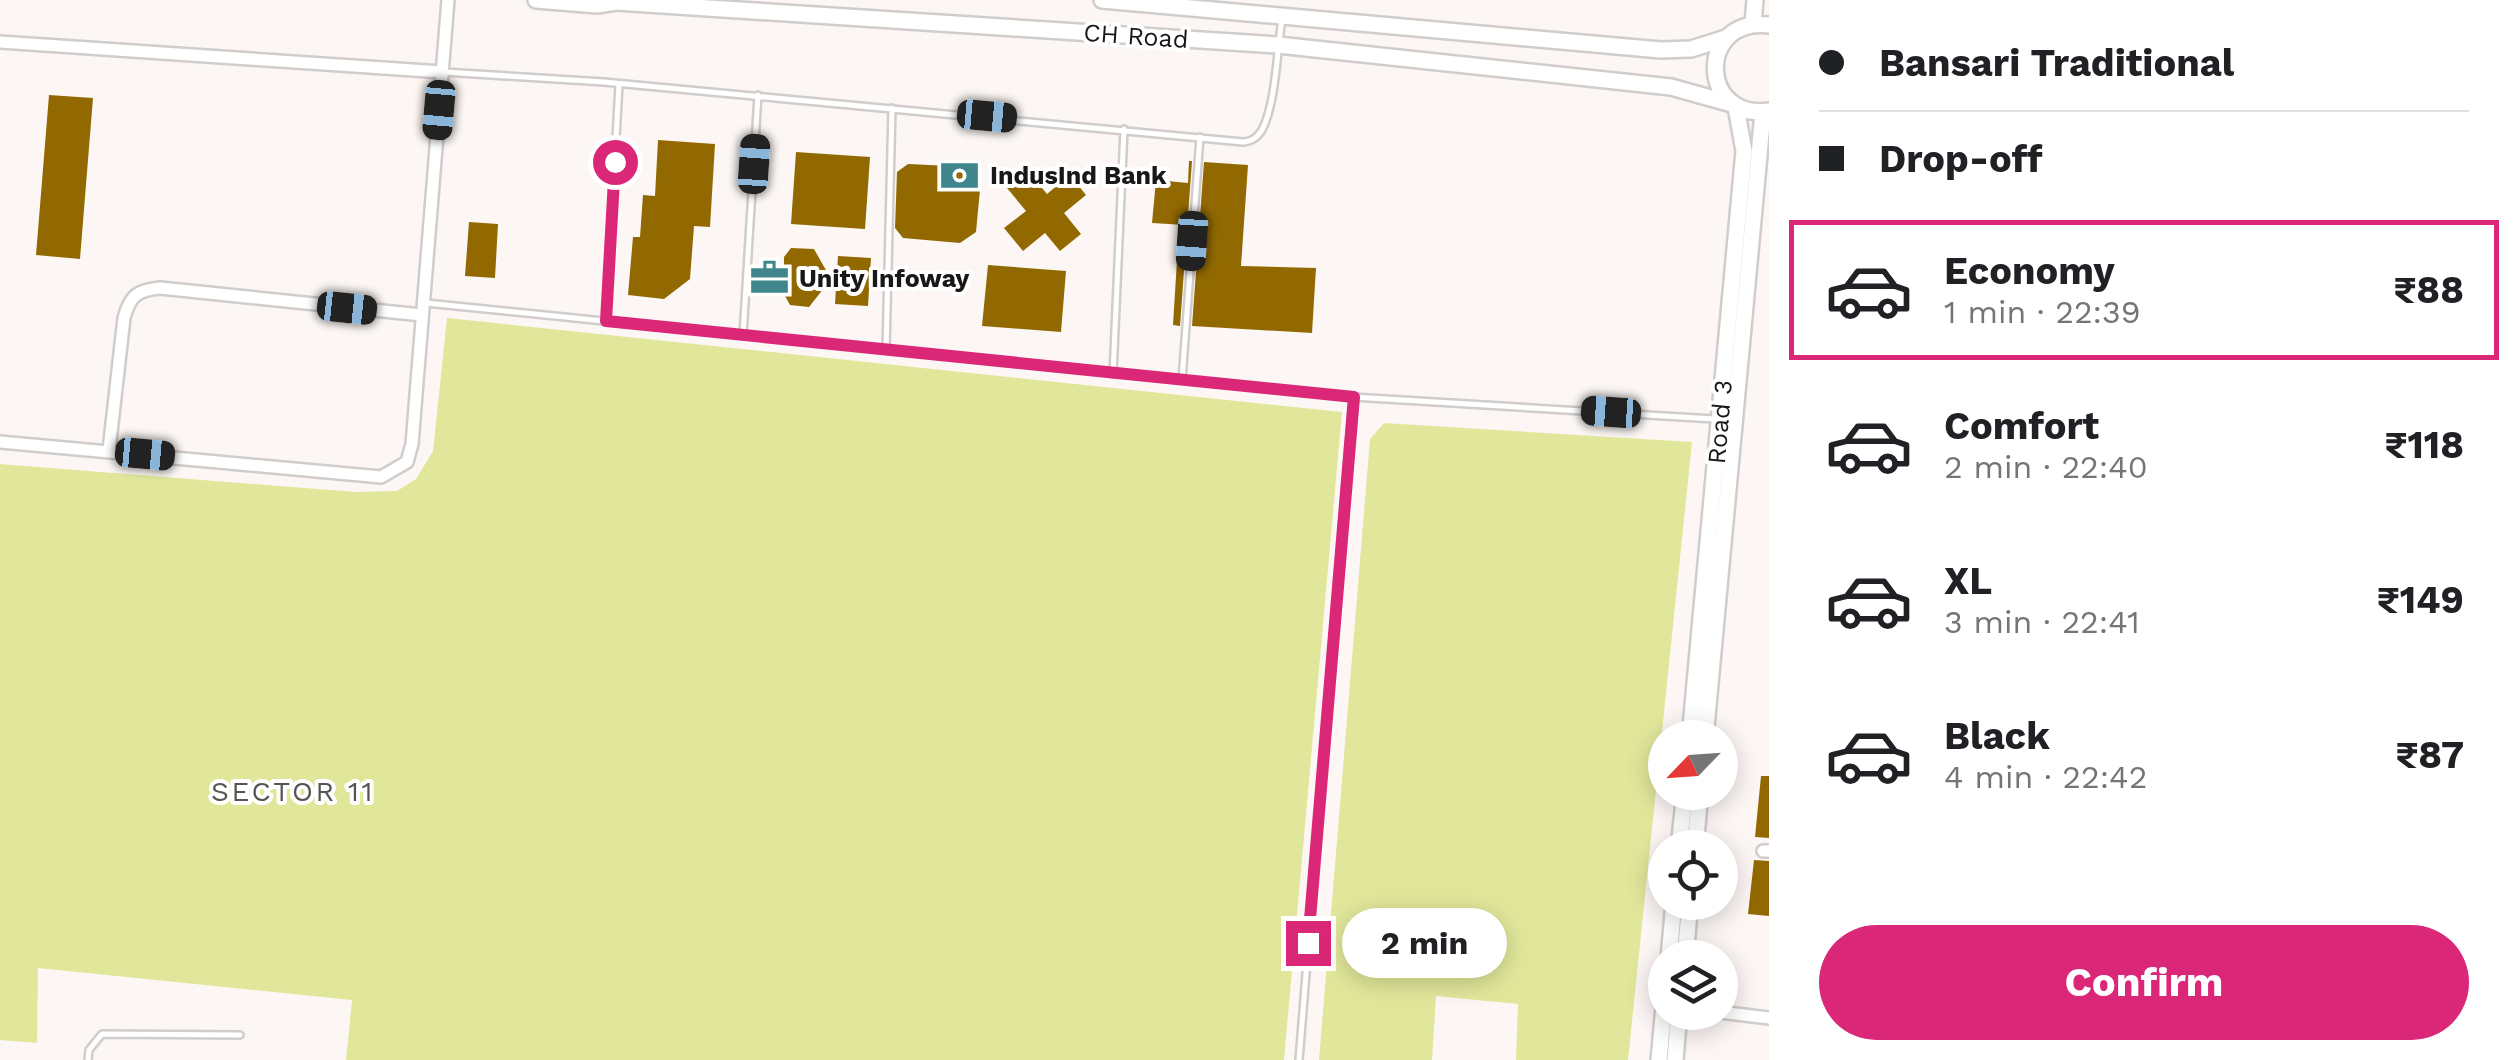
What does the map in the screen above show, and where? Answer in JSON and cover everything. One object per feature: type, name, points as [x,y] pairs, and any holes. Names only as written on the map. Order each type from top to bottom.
[{"type":"street","points":[[0,442],[382,477],[407,462],[412,444],[448,0]]},
{"type":"street","name":"CH Road","points":[[536,0],[616,1],[1278,45],[1672,86],[1766,112]]},
{"type":"street","name":"CH Road","points":[[1102,0],[1661,50],[1691,48],[1761,25]]},
{"type":"street","points":[[1756,0],[1761,25]]},
{"type":"street","points":[[1726,38],[1718,50],[1716,79],[1734,105]]},
{"type":"street","points":[[0,42],[442,72]]},
{"type":"street","name":"Road 3","points":[[1692,720],[1744,151],[1734,105]]},
{"type":"street","name":"Road 3","points":[[1708,720],[1766,112]]},
{"type":"street","points":[[109,450],[124,318],[129,301],[138,292],[160,288],[423,309]]},
{"type":"street","points":[[1738,1014],[1769,1018]]},
{"type":"street","points":[[1659,1060],[1662,1030]]},
{"type":"street","points":[[1675,1060],[1678,1030]]},
{"type":"lane","points":[[442,72],[620,83],[1243,142],[1252,140],[1262,130],[1282,16]]},
{"type":"lane","points":[[606,321],[620,83]]},
{"type":"lane","points":[[743,335],[758,96]]},
{"type":"lane","points":[[886,350],[892,108]]},
{"type":"lane","points":[[1112,374],[1124,128]]},
{"type":"lane","points":[[1182,380],[1200,137]]},
{"type":"lane","points":[[423,309],[606,321],[1354,397],[1721,419]]},
{"type":"lane","points":[[1299,1060],[1354,397]]},
{"type":"lane","points":[[88,1060],[88,1050],[102,1034],[240,1035]]},
{"type":"green space","points":[[447,318],[1342,412],[1284,1060],[346,1060],[352,1000],[38,968],[37,1043],[0,1040],[0,464],[356,492],[397,491],[416,479],[433,451]]},
{"type":"green space","points":[[1384,423],[1692,442],[1663,720],[1648,720],[1648,810],[1654,810],[1652,830],[1648,830],[1648,867],[1628,1060],[1516,1060],[1518,1004],[1436,996],[1432,1060],[1319,1060],[1370,439]]},
{"type":"building","points":[[49,95],[93,98],[80,259],[36,255]]},
{"type":"building","points":[[658,140],[715,144],[710,227],[694,226],[690,279],[664,299],[628,295],[633,237],[640,237],[643,195],[655,196]]},
{"type":"building","points":[[796,152],[870,157],[865,229],[791,224]]},
{"type":"building","points":[[1192,161],[1180,326],[1173,325],[1177,260],[1182,261],[1185,225],[1152,223],[1156,180],[1188,183]]},
{"type":"building","points":[[1204,162],[1248,165],[1241,266],[1316,268],[1312,333],[1192,326]]},
{"type":"building","points":[[908,164],[972,167],[981,179],[976,232],[960,243],[903,238],[895,228],[897,172]]},
{"type":"building","points":[[1028,171],[1047,194],[1070,175],[1086,195],[1064,213],[1081,234],[1060,251],[1045,233],[1023,251],[1004,228],[1026,211],[1007,188]]},
{"type":"building","points":[[469,222],[498,224],[495,278],[465,276]]},
{"type":"building","points":[[791,248],[814,249],[831,279],[809,307],[790,305],[784,294],[784,257]]},
{"type":"building","points":[[838,256],[871,258],[868,306],[835,304]]},
{"type":"building","points":[[988,265],[1066,271],[1061,332],[982,326]]},
{"type":"building","points":[[1761,776],[1769,776],[1769,838],[1755,837]]},
{"type":"building","points":[[1754,860],[1769,861],[1769,916],[1748,914]]},
{"type":"place","name":"IndusInd Bank","points":[[960,175]]},
{"type":"place","name":"Unity Infoway","points":[[769,278]]},
{"type":"district","name":"SECTOR 11","points":[[293,791]]},
{"type":"route","points":[[615,162],[606,321],[1354,397],[1308,943]]}]
